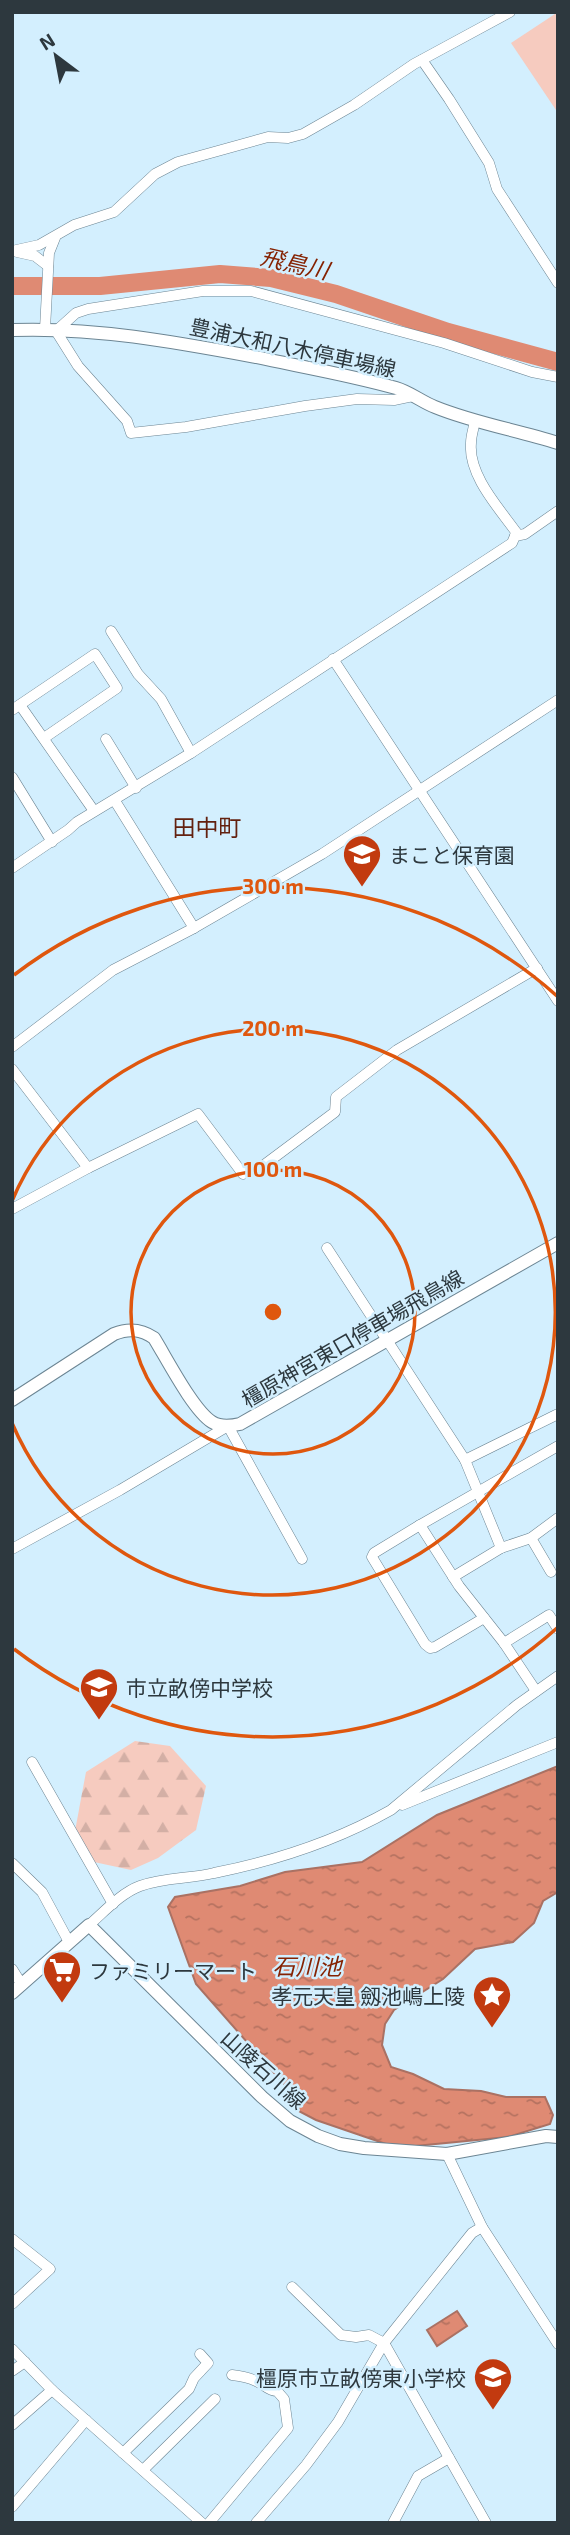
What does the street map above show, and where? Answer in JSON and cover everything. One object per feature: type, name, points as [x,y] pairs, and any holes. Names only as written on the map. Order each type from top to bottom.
[{"type":"main road","name":"豊浦大和八木停車場線","points":[[12,330],[48,327],[181,342],[358,378],[401,389],[433,407],[475,421],[558,443]]},
{"type":"main road","name":"橿原神宮東口停車場飛鳥線","points":[[12,1400],[114,1334],[126,1330],[138,1331],[154,1338],[200,1410],[212,1422],[228,1426],[245,1422],[558,1243]]},
{"type":"main road","points":[[17,1989],[89,1925]]},
{"type":"main road","name":"山陵石川線","points":[[89,1925],[230,2067],[290,2121],[318,2136],[340,2144],[364,2148],[447,2154],[546,2136],[558,2137]]},
{"type":"street","points":[[14,251],[39,245],[74,225],[120,208],[151,177],[178,162],[268,137],[288,138],[303,134],[341,114],[422,60],[510,12]]},
{"type":"street","points":[[422,60],[489,163],[497,189],[558,283]]},
{"type":"street","points":[[57,234],[49,253],[48,327],[78,366],[127,421],[131,433],[186,427],[357,399],[394,400],[412,396]]},
{"type":"street","points":[[14,251],[35,256],[48,270]]},
{"type":"street","points":[[48,327],[88,309],[203,291],[251,291],[444,343],[532,372],[558,377]]},
{"type":"street","points":[[12,868],[94,811],[115,801],[191,753],[512,543],[516,532],[479,476],[474,461],[470,444],[475,421]]},
{"type":"street","points":[[515,537],[526,534],[558,511]]},
{"type":"street","points":[[111,632],[138,674],[161,699],[191,753]]},
{"type":"street","points":[[44,738],[117,688],[95,654],[16,707],[44,738],[94,811]]},
{"type":"street","points":[[334,659],[558,1001]]},
{"type":"street","points":[[12,1047],[113,970],[194,928],[322,854],[558,700]]},
{"type":"street","points":[[106,738],[136,788]]},
{"type":"street","points":[[12,777],[52,842]]},
{"type":"street","points":[[115,801],[194,928]]},
{"type":"street","points":[[12,1209],[198,1114],[243,1174],[260,1168],[335,1112],[336,1097],[397,1050],[537,968]]},
{"type":"street","points":[[12,1069],[88,1168]]},
{"type":"street","points":[[327,1248],[465,1460],[501,1548]]},
{"type":"street","points":[[465,1460],[558,1414]]},
{"type":"street","points":[[12,1549],[120,1490],[228,1426],[302,1559]]},
{"type":"street","points":[[484,1618],[435,1647],[430,1647],[425,1644],[372,1557],[374,1553],[420,1525],[558,1446]]},
{"type":"street","points":[[453,1577],[501,1548],[531,1538],[558,1518]]},
{"type":"street","points":[[420,1525],[453,1577],[504,1643],[536,1691]]},
{"type":"street","points":[[531,1538],[551,1572]]},
{"type":"street","points":[[504,1643],[549,1615],[555,1617],[558,1629]]},
{"type":"street","points":[[391,1810],[558,1676]]},
{"type":"street","points":[[89,1925],[138,1887],[171,1878],[212,1874],[302,1848],[558,1742]]},
{"type":"street","points":[[32,1762],[113,1904]]},
{"type":"street","points":[[12,1863],[42,1892],[69,1942]]},
{"type":"street","points":[[12,1969],[17,1989]]},
{"type":"street","points":[[447,2154],[482,2227],[558,2344]]},
{"type":"street","points":[[256,2523],[306,2465],[338,2422],[384,2343],[472,2233],[482,2227]]},
{"type":"street","points":[[12,2239],[50,2269],[12,2304]]},
{"type":"street","points":[[292,2287],[341,2334],[356,2337],[369,2335],[384,2343],[486,2523]]},
{"type":"street","points":[[12,2349],[52,2390],[202,2523]]},
{"type":"street","points":[[124,2453],[189,2389],[194,2378],[208,2363],[200,2354]]},
{"type":"street","points":[[12,2371],[25,2362]]},
{"type":"street","points":[[209,2523],[288,2428],[284,2399],[277,2391],[271,2391],[260,2382],[232,2375]]},
{"type":"street","points":[[12,2424],[52,2390]]},
{"type":"street","points":[[143,2470],[215,2399]]},
{"type":"street","points":[[12,2507],[86,2420]]},
{"type":"street","points":[[393,2523],[418,2476],[449,2458]]},
{"type":"green space","points":[[558,12],[558,113],[511,43]]},
{"type":"green space","points":[[135,1741],[170,1746],[206,1786],[196,1830],[158,1858],[131,1870],[94,1862],[75,1831],[86,1772]]},
{"type":"water","name":"石川池","points":[[558,1766],[558,1892],[543,1901],[534,1923],[513,1942],[475,1949],[443,1979],[394,2010],[385,2024],[382,2045],[391,2067],[444,2089],[481,2091],[506,2097],[545,2097],[553,2115],[550,2124],[508,2137],[415,2146],[386,2144],[316,2120],[289,2106],[290,2091],[196,1984],[168,1907],[175,1897],[240,1886],[285,1872],[362,1862],[437,1815]]},
{"type":"water","points":[[457,2311],[467,2326],[437,2346],[427,2330]]},
{"type":"waterway","name":"飛鳥川","points":[[12,286],[100,286],[220,274],[271,278],[336,294],[448,332],[558,362]]},
{"type":"place","name":"まこと保育園","points":[[362,888]]},
{"type":"place","name":"市立畝傍中学校","points":[[99,1721]]},
{"type":"place","name":"ファミリーマート","points":[[62,2004]]},
{"type":"place","name":"孝元天皇 劔池嶋上陵","points":[[492,2029]]},
{"type":"place","name":"橿原市立畝傍東小学校","points":[[493,2411]]},
{"type":"district","name":"田中町","points":[[207,827]]}]
